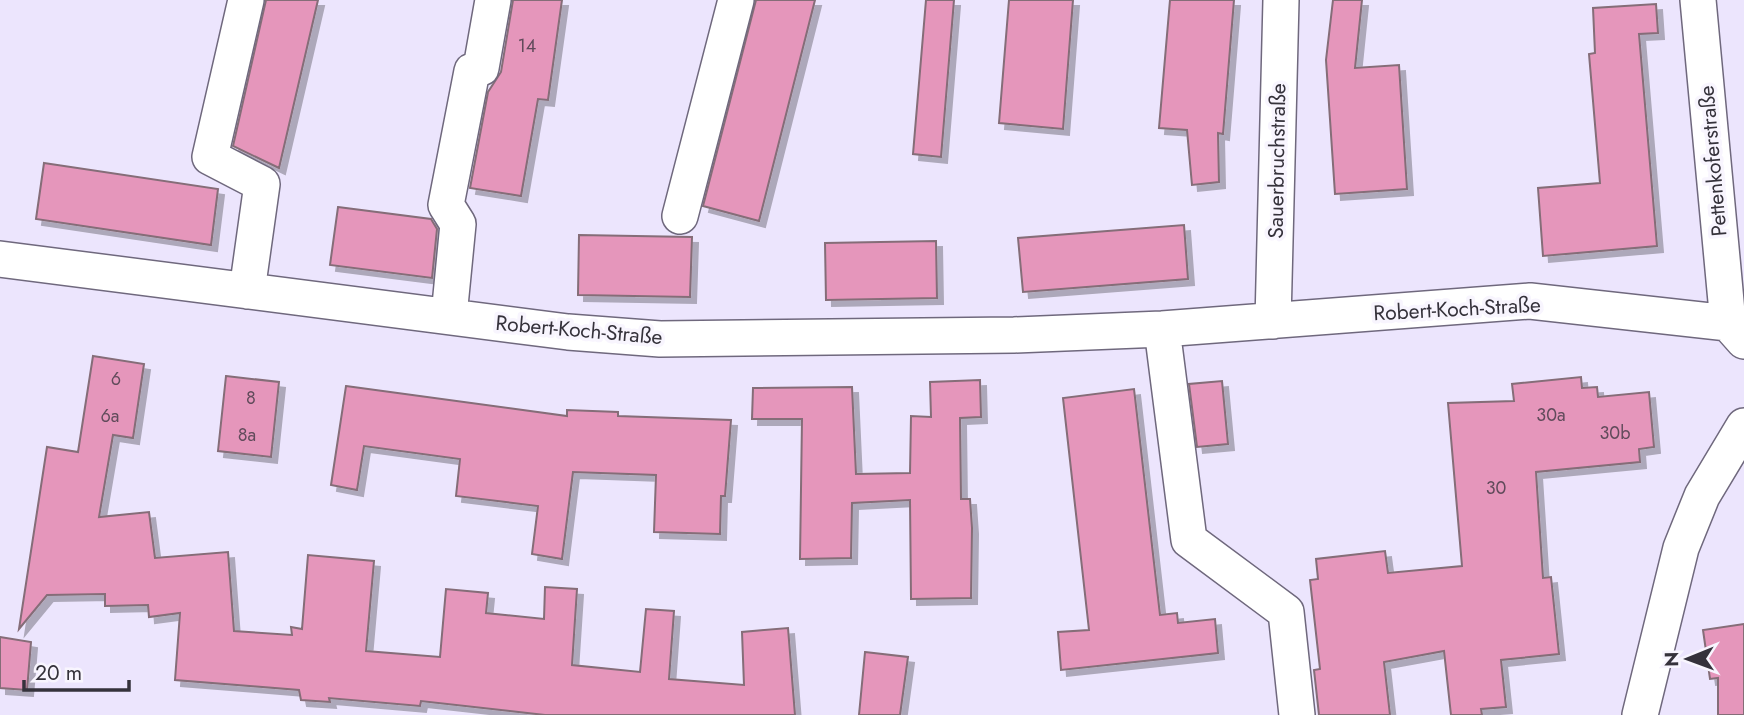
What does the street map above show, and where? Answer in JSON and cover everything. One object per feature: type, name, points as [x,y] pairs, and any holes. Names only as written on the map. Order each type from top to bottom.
[{"type":"street","points":[[246,0],[210,157],[262,184],[247,291]]},
{"type":"street","points":[[449,316],[458,224],[446,205],[472,72],[481,68],[493,0]]},
{"type":"street","points":[[680,216],[736,0]]},
{"type":"street","name":"Sauerbruchstraße","points":[[1273,321],[1281,0]]},
{"type":"street","name":"Pettenkoferstraße","points":[[1698,0],[1736,332]]},
{"type":"street","name":"Robert-Koch-Straße","points":[[0,259],[568,332],[660,339],[902,339],[1162,329],[1530,301],[1736,332]]},
{"type":"street","points":[[1162,329],[1189,540],[1286,612],[1297,715]]},
{"type":"street","points":[[1640,715],[1681,548],[1702,496],[1744,426]]},
{"type":"building","points":[[266,0],[318,0],[279,168],[233,146]]},
{"type":"building","points":[[513,0],[562,0],[548,100],[538,99],[521,196],[470,188],[488,92],[501,72]]},
{"type":"building","points":[[756,0],[815,0],[759,221],[703,206]]},
{"type":"building","points":[[926,0],[954,0],[941,157],[913,154]]},
{"type":"building","points":[[1009,0],[1073,0],[1063,129],[999,123]]},
{"type":"building","points":[[1170,0],[1234,0],[1223,134],[1218,133],[1219,182],[1192,185],[1187,130],[1159,128]]},
{"type":"building","points":[[1333,0],[1362,0],[1355,68],[1399,65],[1407,189],[1335,194],[1326,60]]},
{"type":"building","points":[[1656,4],[1658,33],[1639,34],[1657,246],[1543,256],[1538,188],[1600,183],[1589,54],[1595,53],[1593,8]]},
{"type":"building","points":[[44,163],[218,189],[211,245],[36,219]]},
{"type":"building","points":[[338,207],[431,219],[437,229],[432,278],[330,265]]},
{"type":"building","points":[[1184,225],[1188,279],[1023,292],[1018,238]]},
{"type":"building","points":[[579,235],[692,237],[690,297],[578,295]]},
{"type":"building","points":[[936,241],[937,298],[826,300],[825,243]]},
{"type":"building","points":[[93,356],[144,364],[133,438],[113,435],[99,517],[149,512],[155,558],[228,552],[234,631],[292,635],[291,627],[302,629],[308,555],[374,561],[366,651],[440,657],[446,589],[488,593],[486,613],[544,619],[545,587],[577,589],[572,665],[640,672],[646,609],[674,611],[669,679],[744,685],[742,632],[788,628],[795,715],[545,715],[421,701],[420,706],[329,698],[330,702],[301,700],[299,690],[175,680],[180,613],[149,617],[148,605],[105,606],[105,594],[47,595],[19,629],[47,447],[78,452]]},
{"type":"building","points":[[226,376],[279,382],[271,457],[218,451]]},
{"type":"building","points":[[1581,377],[1582,388],[1597,387],[1598,397],[1649,392],[1654,447],[1639,449],[1640,462],[1536,472],[1543,578],[1551,577],[1559,654],[1501,660],[1506,707],[1481,709],[1482,715],[1451,715],[1444,651],[1384,662],[1390,715],[1319,715],[1314,670],[1320,669],[1310,580],[1318,579],[1316,559],[1385,551],[1388,573],[1462,566],[1448,403],[1514,401],[1512,384]]},
{"type":"building","points":[[980,380],[981,417],[960,418],[961,499],[970,499],[972,528],[971,598],[911,599],[910,500],[852,503],[851,558],[800,559],[802,419],[752,419],[753,388],[852,387],[856,474],[910,473],[911,416],[931,417],[930,382]]},
{"type":"building","points":[[1222,381],[1228,444],[1197,447],[1189,384]]},
{"type":"building","points":[[346,386],[567,416],[567,410],[618,412],[618,416],[731,420],[725,496],[721,496],[720,534],[654,532],[656,475],[573,472],[562,559],[532,554],[538,506],[456,496],[460,459],[364,446],[357,490],[331,485]]},
{"type":"building","points":[[1134,389],[1160,615],[1177,613],[1178,623],[1215,619],[1218,653],[1061,670],[1058,632],[1089,630],[1063,398]]},
{"type":"building","points":[[1744,624],[1744,715],[1718,715],[1718,678],[1710,679],[1703,630]]},
{"type":"building","points":[[0,637],[31,642],[27,690],[0,688]]},
{"type":"building","points":[[865,652],[908,657],[900,715],[859,715]]}]
